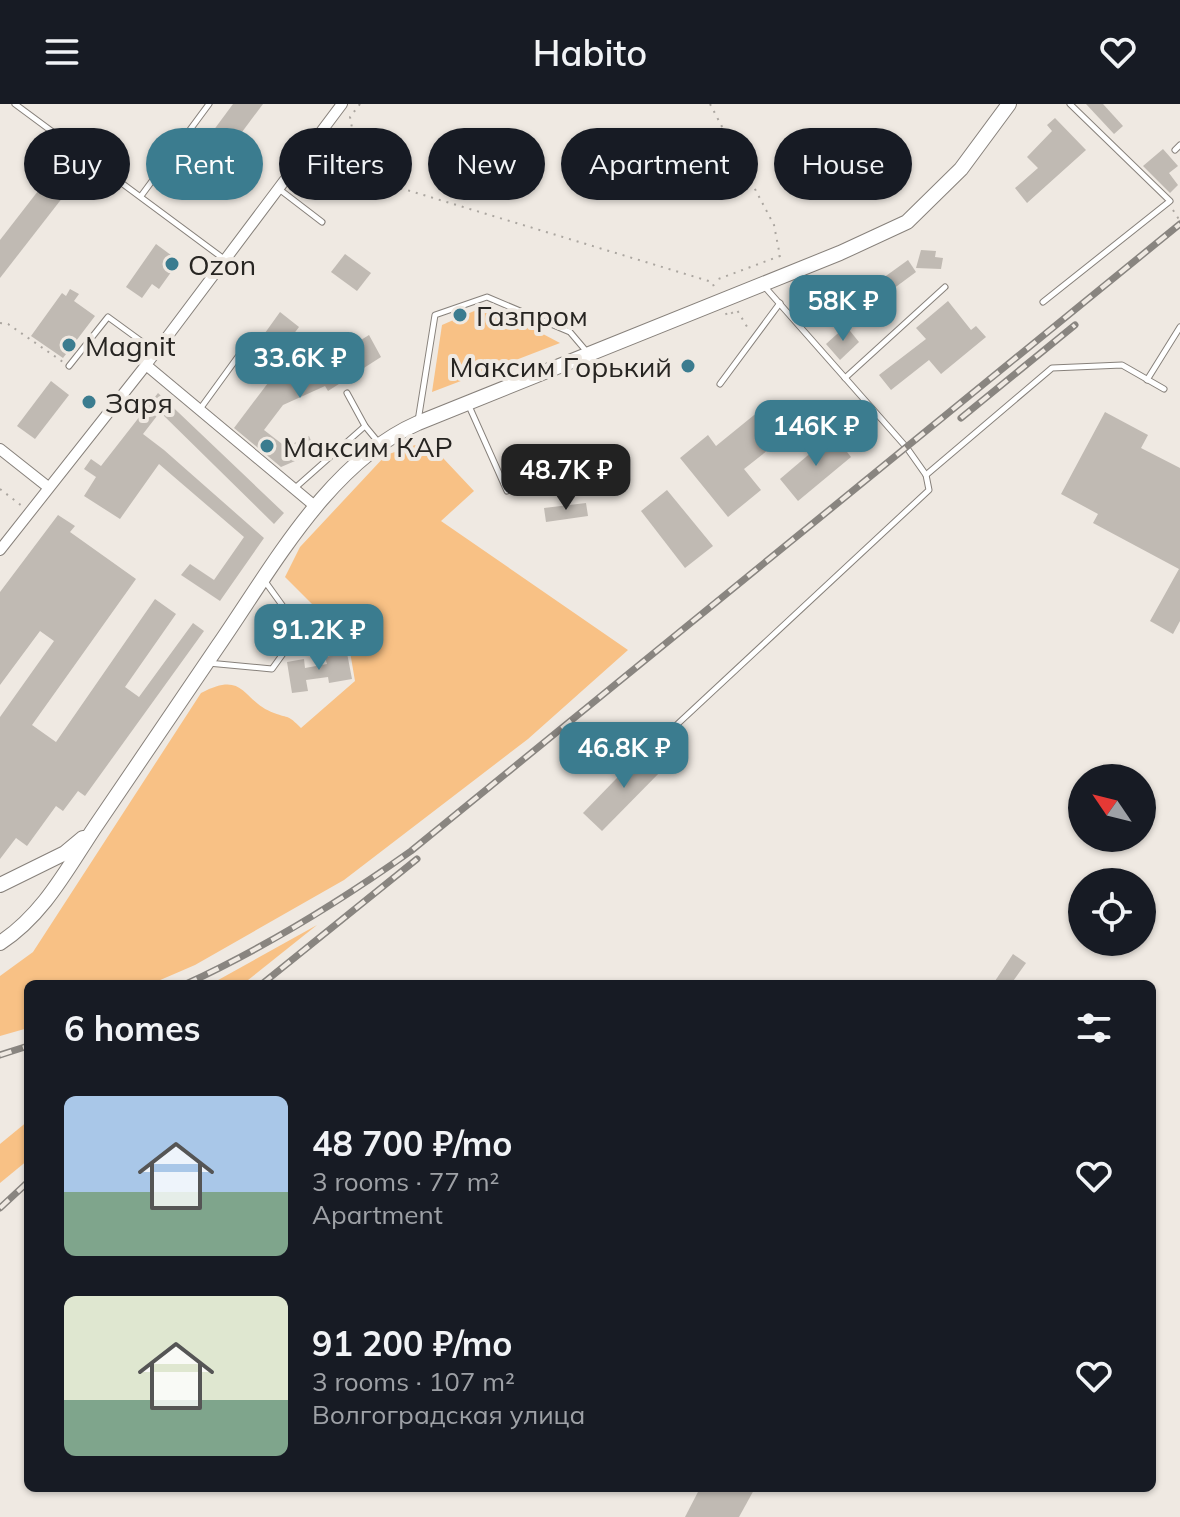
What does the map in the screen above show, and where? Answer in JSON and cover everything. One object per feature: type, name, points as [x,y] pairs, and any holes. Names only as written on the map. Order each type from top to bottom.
[{"type":"main road","points":[[0,943],[28,921],[57,887],[263,580],[316,507],[337,482],[379,444],[467,402],[840,253],[907,222],[961,169],[1009,104]]},
{"type":"main road","points":[[0,885],[65,853],[93,830]]},
{"type":"street","points":[[323,128],[338,105]]},
{"type":"street","points":[[0,550],[225,260],[279,196]]},
{"type":"street","points":[[146,365],[316,507]]},
{"type":"street","points":[[0,449],[48,487]]},
{"type":"lane","points":[[15,104],[225,260]]},
{"type":"lane","points":[[141,196],[209,104]]},
{"type":"lane","points":[[1043,302],[1170,201],[1070,104]]},
{"type":"lane","points":[[293,200],[322,222]]},
{"type":"lane","points":[[655,745],[929,490],[926,475],[907,448],[762,284]]},
{"type":"lane","points":[[845,378],[945,287]]},
{"type":"lane","points":[[418,423],[435,315],[487,297],[570,332],[587,353]]},
{"type":"lane","points":[[720,384],[780,303]]},
{"type":"lane","points":[[69,366],[108,317],[156,352]]},
{"type":"lane","points":[[1147,380],[1180,327]]},
{"type":"lane","points":[[199,410],[253,336]]},
{"type":"lane","points":[[926,475],[1052,368],[1122,365],[1164,389]]},
{"type":"lane","points":[[347,393],[379,444]]},
{"type":"lane","points":[[467,402],[507,491]]},
{"type":"lane","points":[[295,489],[365,426]]},
{"type":"lane","points":[[207,663],[272,669],[300,630],[263,580]]},
{"type":"path","points":[[352,128],[350,117],[360,104]]},
{"type":"path","points":[[412,192],[712,282],[780,256],[774,225],[710,104]]},
{"type":"path","points":[[1170,201],[1180,221]]},
{"type":"path","points":[[712,282],[727,316],[737,310],[754,338]]},
{"type":"path","points":[[0,323],[8,324],[69,366]]},
{"type":"path","points":[[0,489],[29,512]]},
{"type":"shaded area","points":[[488,305],[560,343],[432,392],[442,325]]},
{"type":"shaded area","points":[[427,441],[474,491],[441,521],[628,650],[528,739],[344,880],[195,965],[160,980],[24,980],[24,1029],[0,1036],[0,976],[33,952],[201,693],[227,684],[235,686],[264,708],[291,719],[301,728],[355,681],[348,640],[285,577],[300,547],[386,455]]},
{"type":"shaded area","points":[[317,925],[248,980],[218,980]]},
{"type":"shaded area","points":[[24,1124],[24,1163],[0,1183],[0,1144]]},
{"type":"building","points":[[233,104],[263,104],[245,128],[215,128]]},
{"type":"building","points":[[1086,104],[1103,104],[1123,126],[1114,134]]},
{"type":"building","points":[[1055,118],[1086,150],[1027,203],[1015,188],[1038,168],[1027,157],[1052,131],[1047,125]]},
{"type":"building","points":[[1163,149],[1178,166],[1169,173],[1178,185],[1170,193],[1143,166]]},
{"type":"building","points":[[31,200],[61,200],[0,278],[0,240]]},
{"type":"building","points":[[156,244],[179,261],[159,289],[152,284],[142,298],[126,287]]},
{"type":"building","points":[[921,250],[936,251],[935,257],[943,258],[941,269],[916,268]]},
{"type":"building","points":[[345,254],[371,273],[357,291],[331,272]]},
{"type":"building","points":[[908,260],[916,272],[870,306],[861,294]]},
{"type":"building","points":[[70,289],[79,294],[74,301],[95,316],[63,358],[31,336],[62,293],[66,296]]},
{"type":"building","points":[[948,301],[971,330],[976,326],[986,337],[941,374],[929,360],[891,390],[879,375],[926,339],[916,328]]},
{"type":"building","points":[[280,312],[299,327],[277,356],[266,347],[272,339],[265,333]]},
{"type":"building","points":[[846,326],[859,342],[840,360],[826,344]]},
{"type":"building","points":[[369,335],[381,357],[328,391],[325,386],[283,405],[264,430],[286,447],[309,436],[316,452],[281,467],[234,428],[271,379],[301,370],[303,376]]},
{"type":"building","points":[[51,381],[69,395],[35,439],[17,426]]},
{"type":"building","points":[[158,393],[284,513],[274,524],[160,412],[143,434],[264,538],[220,601],[181,575],[190,564],[214,580],[244,537],[159,464],[120,519],[84,496],[96,477],[84,469],[91,459],[101,466]]},
{"type":"building","points":[[759,411],[782,439],[744,469],[761,490],[728,517],[680,458],[708,435],[716,446]]},
{"type":"building","points":[[1105,412],[1148,435],[1141,448],[1180,468],[1180,621],[1173,634],[1150,621],[1179,569],[1093,523],[1098,514],[1061,494]]},
{"type":"building","points":[[833,434],[851,457],[798,501],[780,479]]},
{"type":"building","points":[[667,490],[713,546],[685,568],[641,511]]},
{"type":"building","points":[[586,503],[588,516],[546,522],[544,508]]},
{"type":"building","points":[[58,515],[75,526],[70,532],[136,579],[32,725],[56,742],[155,599],[176,614],[125,687],[139,697],[193,623],[204,631],[85,796],[78,791],[63,811],[56,806],[27,846],[16,838],[0,859],[0,717],[54,641],[40,631],[0,685],[0,592]]},
{"type":"building","points":[[347,653],[352,679],[329,683],[328,677],[306,680],[308,691],[292,693],[287,662],[304,659],[305,668],[327,664],[325,657]]},
{"type":"building","points":[[646,748],[665,767],[602,831],[583,813]]},
{"type":"building","points":[[1013,954],[1026,963],[1014,980],[996,980]]},
{"type":"building","points":[[698,1492],[753,1492],[739,1517],[685,1517]]},
{"type":"railway","points":[[194,980],[302,923],[411,851],[1180,224]]},
{"type":"railway","points":[[961,418],[1075,325]]},
{"type":"railway","points":[[267,980],[417,859]]},
{"type":"railway","points":[[0,1055],[24,1047]]},
{"type":"railway","points":[[0,1208],[24,1186]]},
{"type":"place","name":"Ozon","points":[[172,264]]},
{"type":"place","name":"Газпром","points":[[460,315]]},
{"type":"place","name":"Magnit","points":[[69,345]]},
{"type":"place","name":"Максим Горький","points":[[688,366]]},
{"type":"place","name":"Заря","points":[[89,402]]},
{"type":"place","name":"Максим КАР","points":[[267,446]]}]
